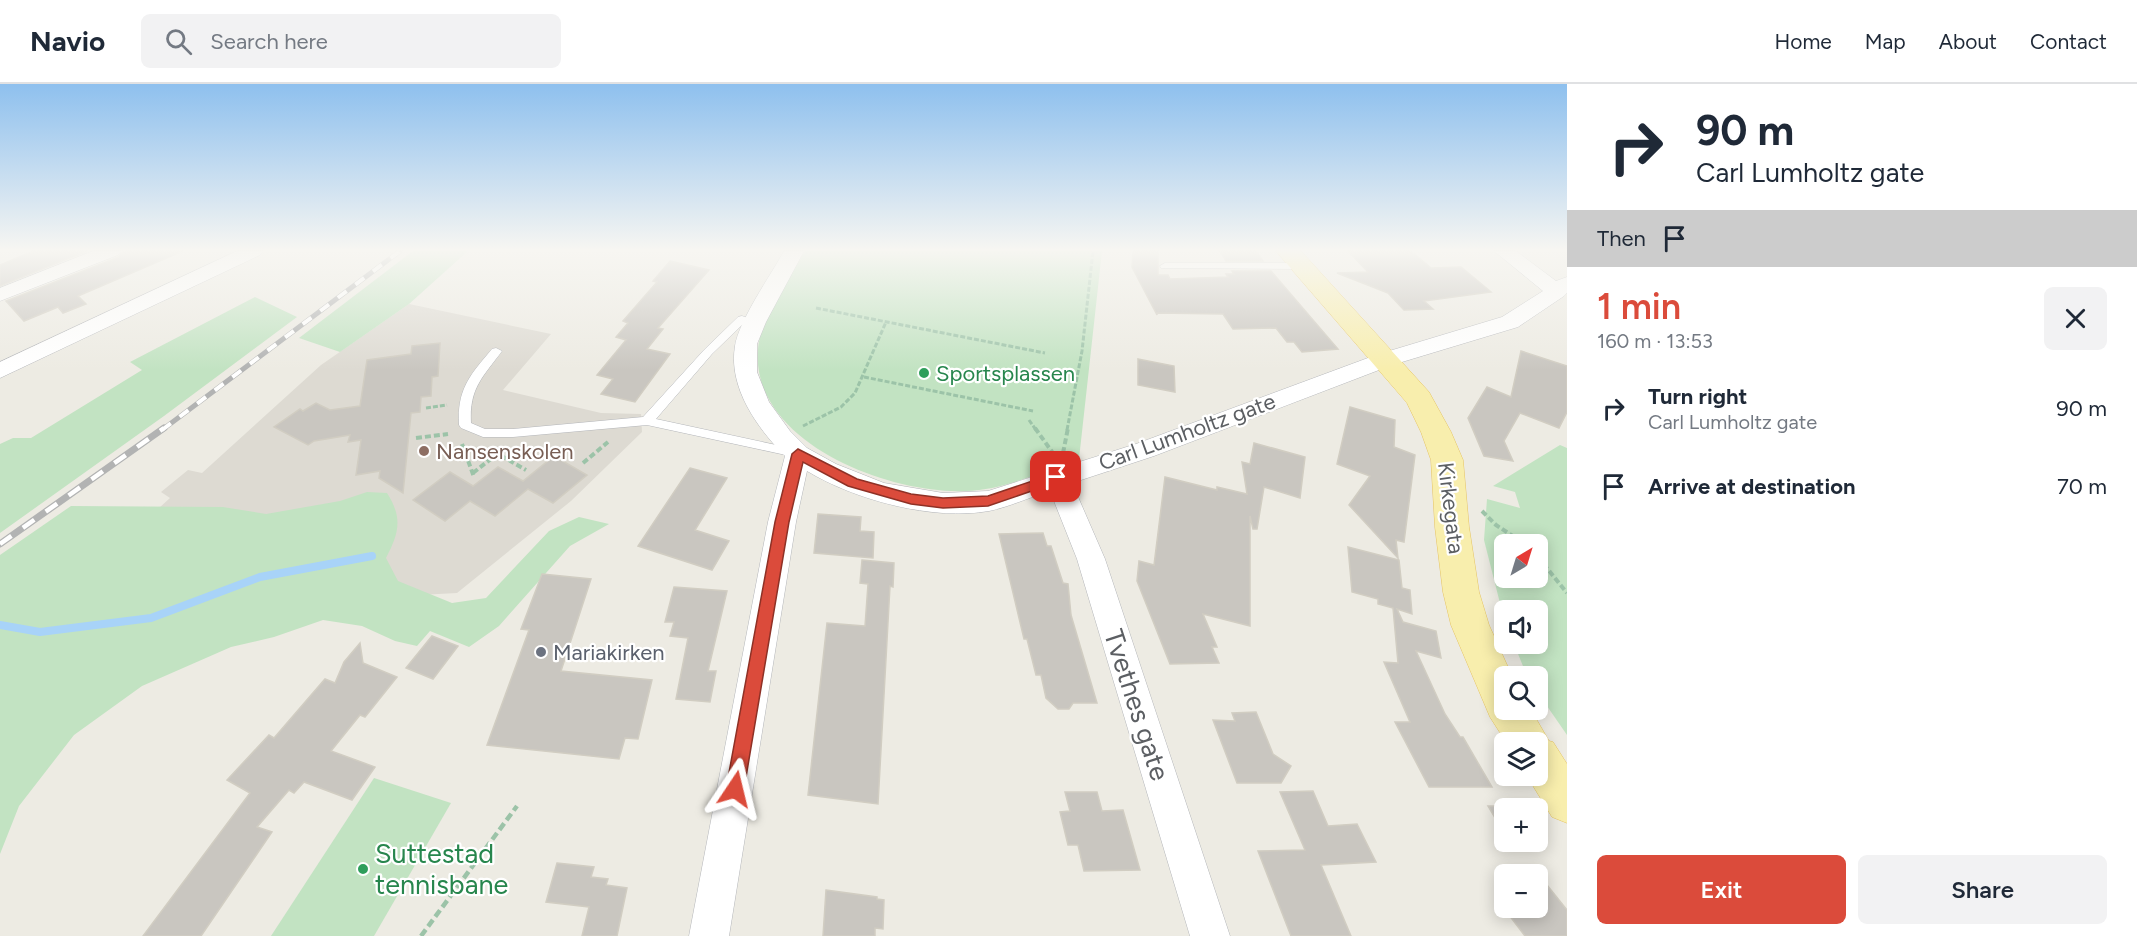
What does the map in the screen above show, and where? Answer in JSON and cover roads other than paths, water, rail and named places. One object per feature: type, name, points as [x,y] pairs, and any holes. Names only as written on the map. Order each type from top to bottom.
[{"type":"main road","name":"Kirkegata","points":[[1323,291],[1425,408],[1447,460],[1452,527],[1461,592],[1474,635],[1494,681]]},
{"type":"main road","points":[[1548,772],[1567,801]]},
{"type":"street","points":[[0,371],[169,291]]},
{"type":"street","points":[[709,936],[782,522],[790,446],[758,404],[745,372],[746,344],[772,291]]},
{"type":"street","name":"Carl Lumholtz gate","points":[[790,446],[853,483],[911,499],[943,503],[988,501],[1058,471],[1145,450],[1384,360],[1510,322],[1536,307],[1557,291]]},
{"type":"street","name":"Tvethes gate","points":[[1058,471],[1091,559],[1210,936]]},
{"type":"lane","points":[[647,421],[708,352],[742,319],[755,322]]},
{"type":"lane","points":[[496,351],[471,382],[463,402],[465,425],[483,433],[513,433],[647,421],[790,446]]},
{"type":"waterway","points":[[0,625],[40,632],[151,618],[260,577],[372,556]]},
{"type":"railway","points":[[162,430],[347,291]]},
{"type":"railway","points":[[0,544],[164,428]]},
{"type":"place","name":"Sportsplassen","points":[[924,373]]},
{"type":"place","name":"Nansenskolen","points":[[424,451]]},
{"type":"place","name":"Mariakirken","points":[[541,652]]},
{"type":"place","name":"Suttestad tennisbane","points":[[363,869]]}]
